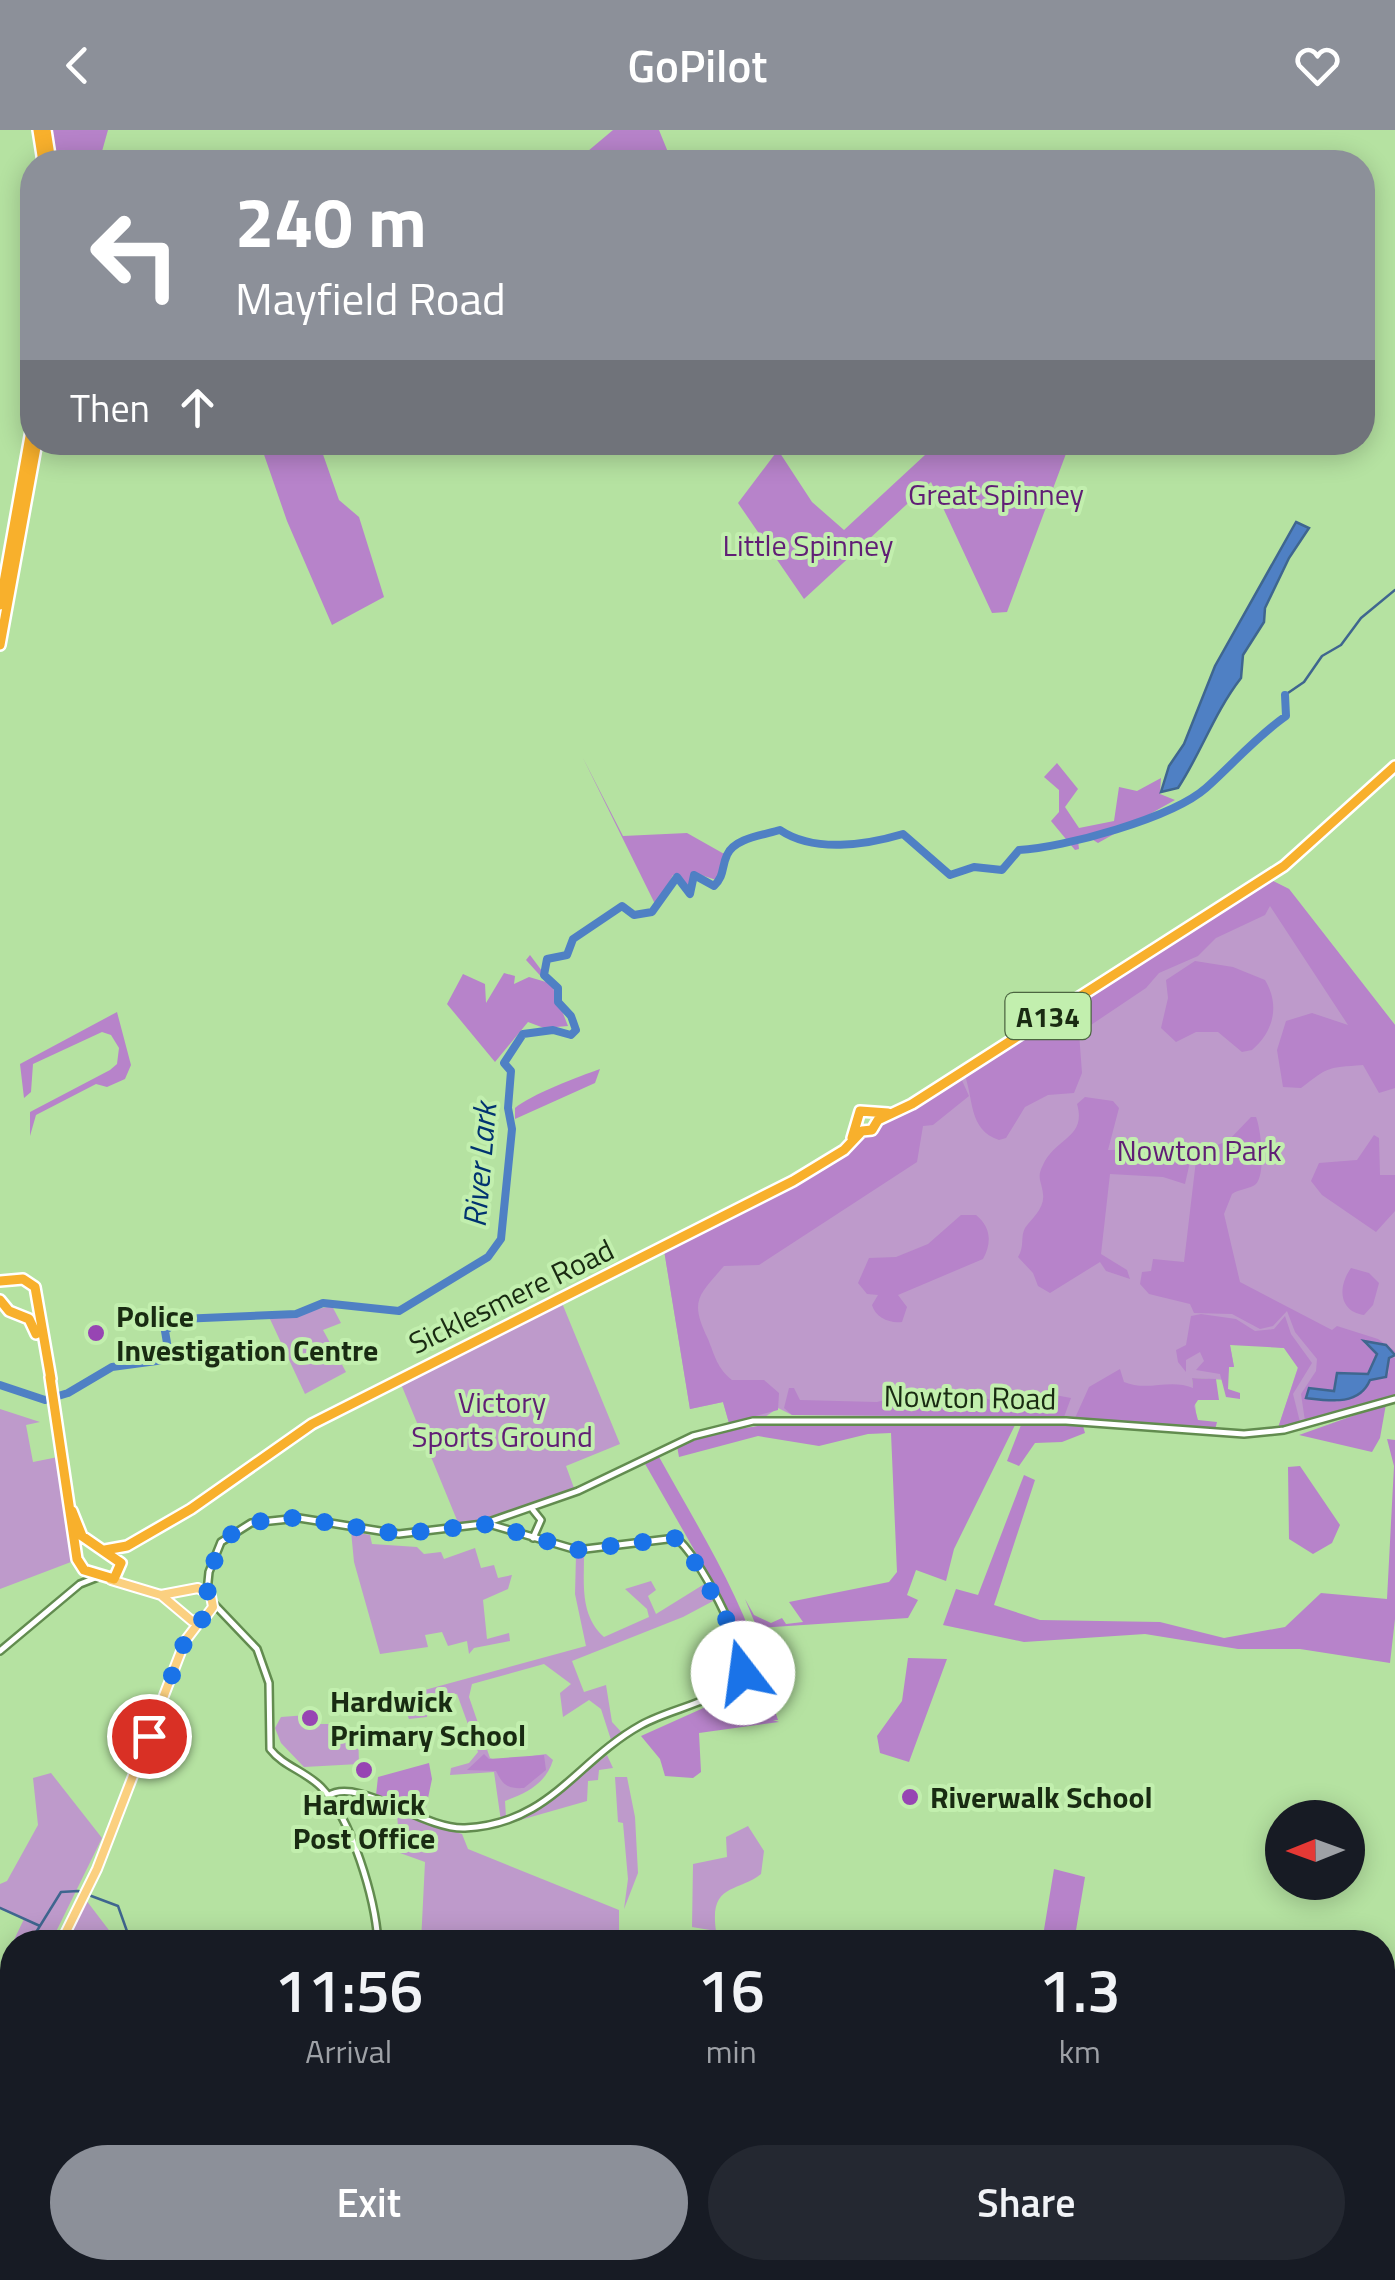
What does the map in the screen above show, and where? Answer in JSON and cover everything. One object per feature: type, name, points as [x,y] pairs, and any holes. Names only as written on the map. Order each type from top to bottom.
[{"type":"highway","points":[[0,605],[27,455]]},
{"type":"highway","points":[[0,645],[35,455]]},
{"type":"highway","name":"Sicklesmere Road","points":[[110,1580],[121,1567],[126,1552],[312,1424],[768,1195],[848,1146],[859,1128],[860,1111],[877,1117],[912,1104],[1205,917],[1319,839],[1395,766]]},
{"type":"highway","name":"Sicklesmere Road","points":[[859,1128],[872,1130],[877,1117]]},
{"type":"highway","points":[[0,1280],[30,1282],[36,1297],[80,1566]]},
{"type":"highway","points":[[13,1280],[3,1292],[2,1303],[33,1326],[47,1364]]},
{"type":"highway","points":[[16,1313],[27,1310],[36,1297]]},
{"type":"highway","points":[[72,1511],[78,1532],[121,1567]]},
{"type":"highway","name":"Sicklesmere Road","points":[[101,1549],[128,1546],[152,1532]]},
{"type":"highway","points":[[80,1566],[84,1549],[101,1549]]},
{"type":"highway","points":[[80,1566],[110,1580]]},
{"type":"main road","points":[[121,1567],[138,1588]]},
{"type":"main road","points":[[110,1580],[161,1595],[183,1614],[204,1619]]},
{"type":"main road","points":[[68,1930],[103,1855],[185,1641],[204,1619],[212,1601],[208,1592],[188,1590],[161,1595]]},
{"type":"main road","points":[[185,1641],[183,1614],[188,1590]]},
{"type":"street","name":"Nowton Road","points":[[188,1590],[209,1572],[226,1536],[271,1518],[299,1518],[399,1534],[483,1524],[556,1500],[668,1446],[754,1421],[1066,1420],[1244,1434],[1284,1430],[1395,1399]]},
{"type":"street","name":"Nowton Road","points":[[534,1538],[556,1500]]},
{"type":"street","points":[[525,1512],[537,1512],[541,1520]]},
{"type":"street","points":[[513,1532],[510,1522],[514,1516]]},
{"type":"street","points":[[328,1796],[339,1789],[352,1789],[416,1819],[468,1828],[498,1823],[544,1804],[636,1728],[719,1692],[743,1673],[742,1648],[688,1550],[676,1538],[577,1550],[483,1524]]},
{"type":"street","points":[[77,1588],[80,1566]]},
{"type":"street","points":[[208,1592],[209,1572]]},
{"type":"street","points":[[0,1651],[77,1588],[98,1577]]},
{"type":"street","points":[[212,1601],[248,1634],[265,1670],[270,1749],[328,1796],[366,1878],[376,1930]]},
{"type":"street","points":[[204,1619],[228,1618]]},
{"type":"green space","points":[[52,130],[108,130],[102,150],[56,150]]},
{"type":"green space","points":[[613,130],[659,130],[667,150],[589,150]]},
{"type":"green space","points":[[264,455],[323,455],[339,500],[359,517],[384,597],[332,625],[287,521]]},
{"type":"green space","points":[[774,455],[781,455],[812,502],[844,530],[925,455],[1066,455],[1007,612],[992,613],[931,482],[804,599],[738,503]]},
{"type":"green space","points":[[583,758],[623,836],[687,833],[726,855],[719,881],[698,874],[689,891],[680,876],[673,875],[656,906]]},
{"type":"green space","points":[[1057,763],[1078,789],[1065,807],[1079,828],[1114,821],[1119,787],[1137,791],[1161,778],[1160,794],[1175,800],[1098,843],[1090,838],[1078,841],[1079,849],[1075,850],[1051,821],[1059,812],[1059,790],[1044,777]]},
{"type":"green space","name":"Nowton Park","points":[[1271,880],[1289,889],[1395,1025],[1395,1397],[1278,1428],[1298,1367],[1284,1348],[1236,1342],[1230,1345],[1234,1367],[1229,1367],[1227,1380],[1192,1378],[1198,1429],[1065,1417],[792,1415],[778,1408],[765,1417],[729,1423],[723,1402],[690,1409],[664,1250],[834,1156],[1107,979]]},
{"type":"green space","points":[[1271,880],[1289,889],[1395,1025],[1395,1088],[1379,1093],[1363,1065],[1329,1069],[1301,1088],[1283,1087],[1277,1050],[1286,1021],[1312,1013],[1348,1025],[1270,906],[1265,915],[1216,938],[1198,956],[1159,973],[1146,988],[1079,1033],[1082,1073],[1074,1093],[1048,1095],[1025,1107],[1006,1138],[999,1140],[982,1129],[964,1073]]},
{"type":"green space","points":[[530,955],[551,983],[568,1026],[544,1028],[528,1022],[495,1062],[447,1004],[463,974],[485,984],[486,1003],[504,973],[515,976],[514,984],[529,977],[546,982],[526,960]]},
{"type":"green space","points":[[1195,961],[1233,967],[1265,980],[1272,999],[1272,1017],[1265,1035],[1252,1050],[1242,1052],[1218,1032],[1196,1032],[1176,1042],[1161,1028],[1168,998],[1166,980]]},
{"type":"green space","points":[[117,1012],[131,1065],[125,1079],[107,1087],[96,1084],[36,1115],[30,1136],[30,1112],[110,1070],[117,1064],[119,1048],[111,1035],[102,1032],[33,1064],[31,1092],[24,1098],[20,1064]]},
{"type":"green space","points":[[600,1069],[595,1083],[515,1119],[515,1108],[522,1103]]},
{"type":"green space","points":[[960,1076],[969,1096],[933,1125],[923,1126],[917,1162],[759,1265],[724,1266],[702,1293],[699,1316],[720,1366],[732,1380],[764,1380],[779,1393],[778,1410],[729,1423],[723,1402],[690,1409],[664,1250],[775,1194]]},
{"type":"green space","points":[[1085,1097],[1113,1101],[1119,1108],[1108,1150],[1190,1149],[1192,1153],[1185,1184],[1163,1177],[1110,1174],[1101,1254],[1127,1270],[1130,1279],[1106,1271],[1100,1262],[1050,1293],[1038,1286],[1033,1273],[1018,1257],[1025,1228],[1042,1204],[1041,1169],[1048,1156],[1074,1131],[1079,1115],[1077,1104]]},
{"type":"green space","points":[[1251,1117],[1256,1117],[1261,1141],[1259,1178],[1254,1186],[1232,1194],[1224,1214],[1240,1282],[1332,1330],[1337,1326],[1378,1339],[1395,1351],[1395,1355],[1390,1349],[1363,1343],[1377,1354],[1368,1374],[1341,1372],[1332,1392],[1309,1388],[1337,1402],[1370,1380],[1384,1379],[1389,1372],[1388,1357],[1395,1358],[1395,1397],[1305,1421],[1301,1394],[1316,1371],[1317,1359],[1295,1332],[1287,1311],[1273,1326],[1260,1329],[1232,1314],[1194,1313],[1190,1304],[1149,1294],[1140,1284],[1142,1272],[1151,1271],[1153,1259],[1184,1262],[1197,1152],[1228,1141]]},
{"type":"green space","points":[[1374,1135],[1379,1138],[1380,1175],[1395,1175],[1395,1211],[1376,1232],[1322,1195],[1311,1181],[1319,1163],[1357,1160]]},
{"type":"green space","points":[[961,1215],[976,1215],[985,1225],[989,1241],[983,1259],[898,1295],[907,1307],[902,1322],[880,1316],[872,1305],[878,1295],[867,1294],[858,1283],[869,1258],[896,1257],[928,1244]]},
{"type":"green space","points":[[1351,1268],[1369,1273],[1379,1283],[1373,1305],[1364,1315],[1349,1308],[1343,1297],[1344,1282]]},
{"type":"green space","name":"Victory Sports Ground","points":[[562,1303],[620,1444],[566,1466],[574,1488],[505,1514],[459,1525],[401,1384]]},
{"type":"green space","points":[[332,1306],[341,1323],[323,1330],[346,1372],[305,1394],[270,1319]]},
{"type":"green space","points":[[1191,1316],[1236,1319],[1255,1331],[1274,1329],[1285,1316],[1291,1334],[1312,1363],[1293,1394],[1300,1422],[1278,1428],[1298,1368],[1284,1348],[1230,1345],[1234,1367],[1229,1367],[1228,1389],[1240,1393],[1240,1399],[1226,1397],[1220,1374],[1196,1370],[1204,1361],[1200,1352],[1186,1360],[1186,1372],[1178,1362],[1176,1350],[1186,1345]]},
{"type":"green space","points":[[1120,1369],[1124,1382],[1141,1386],[1176,1384],[1193,1388],[1192,1378],[1216,1379],[1219,1400],[1198,1400],[1194,1406],[1198,1420],[1217,1422],[1215,1430],[1075,1418],[1089,1387]]},
{"type":"green space","points":[[789,1388],[794,1388],[800,1400],[877,1402],[907,1394],[939,1398],[963,1389],[998,1403],[1026,1405],[1055,1395],[1071,1398],[1064,1417],[792,1415],[784,1408]]},
{"type":"green space","points":[[1386,1404],[1380,1438],[1372,1452],[1299,1435]]},
{"type":"green space","points":[[0,1409],[40,1422],[26,1425],[33,1462],[58,1457],[71,1562],[0,1589]]},
{"type":"green space","points":[[782,1422],[1015,1425],[954,1549],[946,1581],[916,1570],[907,1595],[918,1600],[908,1618],[757,1628],[745,1599],[754,1615],[771,1623],[782,1618],[786,1624],[803,1622],[789,1602],[889,1582],[897,1572],[891,1433],[868,1434],[819,1446],[758,1436],[679,1457],[677,1446],[720,1432]]},
{"type":"green space","points":[[1021,1425],[1083,1426],[1085,1433],[1062,1442],[1035,1443],[1019,1466],[1007,1461]]},
{"type":"green space","points":[[1387,1439],[1395,1440],[1395,1619],[1390,1663],[1300,1649],[1238,1649],[1145,1634],[1024,1642],[943,1625],[956,1589],[978,1595],[1024,1475],[1035,1480],[994,1605],[1040,1620],[1160,1622],[1224,1638],[1285,1627],[1321,1593],[1387,1599],[1394,1466]]},
{"type":"green space","points":[[658,1455],[731,1588],[764,1672],[644,1462]]},
{"type":"green space","points":[[1300,1466],[1340,1525],[1332,1543],[1313,1554],[1289,1539],[1288,1467]]},
{"type":"green space","points":[[351,1531],[370,1535],[372,1544],[417,1547],[424,1554],[441,1552],[444,1559],[475,1548],[481,1568],[494,1565],[498,1578],[512,1575],[508,1589],[483,1600],[487,1639],[509,1633],[510,1641],[474,1648],[469,1654],[467,1641],[448,1646],[442,1632],[425,1635],[428,1647],[380,1654],[354,1562]]},
{"type":"green space","points":[[576,1555],[584,1555],[587,1609],[604,1637],[649,1617],[647,1609],[625,1589],[651,1581],[656,1590],[648,1596],[656,1614],[706,1583],[715,1600],[683,1617],[572,1661],[584,1692],[606,1685],[612,1722],[625,1736],[613,1746],[601,1709],[589,1700],[563,1717],[560,1693],[571,1684],[544,1664],[472,1684],[469,1697],[490,1758],[498,1761],[546,1754],[553,1760],[540,1781],[505,1801],[506,1817],[501,1821],[494,1772],[450,1775],[451,1768],[469,1763],[478,1752],[457,1694],[429,1699],[427,1717],[409,1719],[403,1703],[385,1709],[388,1700],[586,1646],[575,1594]]},
{"type":"green space","points":[[908,1658],[947,1659],[909,1762],[880,1753],[877,1736],[902,1701]]},
{"type":"green space","points":[[752,1684],[767,1687],[778,1720],[773,1720],[779,1722],[699,1733],[701,1772],[693,1778],[665,1776],[660,1759],[641,1736],[728,1697],[763,1717],[730,1696]]},
{"type":"green space","points":[[307,1715],[318,1724],[343,1724],[343,1730],[358,1731],[359,1764],[304,1767],[281,1743],[275,1728],[281,1717]]},
{"type":"green space","points":[[484,1754],[489,1759],[544,1755],[546,1770],[524,1788],[510,1787],[496,1771],[467,1770]]},
{"type":"green space","points":[[607,1755],[613,1768],[599,1770],[598,1780],[588,1781],[587,1801],[503,1825],[539,1810]]},
{"type":"green space","points":[[429,1763],[432,1779],[424,1817],[376,1795],[378,1777]]},
{"type":"green space","points":[[51,1773],[102,1838],[57,1930],[19,1930],[24,1919],[0,1909],[0,1884],[7,1881],[38,1825],[33,1778]]},
{"type":"green space","points":[[615,1777],[627,1777],[635,1817],[638,1873],[624,1909],[628,1879]]},
{"type":"green space","points":[[397,1814],[462,1834],[468,1849],[619,1910],[619,1930],[422,1930],[425,1862],[400,1853]]},
{"type":"green space","points":[[748,1826],[764,1851],[761,1874],[721,1897],[715,1916],[716,1930],[692,1927],[693,1864],[727,1857],[726,1837]]},
{"type":"green space","points":[[1054,1869],[1085,1877],[1076,1930],[1044,1930]]},
{"type":"green space","points":[[86,1900],[109,1930],[72,1930]]},
{"type":"water","points":[[1296,522],[1309,528],[1289,558],[1265,608],[1264,622],[1243,655],[1241,678],[1178,788],[1161,792],[1215,666]]},
{"type":"water","points":[[1364,1341],[1386,1345],[1395,1355],[1389,1358],[1386,1377],[1370,1380],[1351,1398],[1306,1398],[1309,1388],[1334,1391],[1337,1373],[1368,1374],[1377,1354]]},
{"type":"waterway","name":"River Lark","points":[[1285,695],[1304,682],[1322,656],[1341,645],[1361,618],[1395,590]]},
{"type":"waterway","name":"River Lark","points":[[0,1385],[45,1400],[68,1393],[112,1367],[164,1360],[169,1355],[165,1331],[180,1319],[296,1314],[323,1303],[399,1311],[488,1257],[501,1239],[512,1129],[508,1108],[511,1071],[504,1063],[523,1034],[553,1030],[571,1035],[576,1030],[571,1016],[558,1002],[558,988],[544,975],[547,959],[567,955],[573,939],[622,906],[634,915],[652,912],[677,877],[690,894],[694,875],[714,886],[731,849],[743,841],[780,830],[808,842],[840,845],[903,834],[950,875],[974,867],[1002,870],[1019,850],[1062,844],[1116,829],[1190,799],[1286,716],[1285,695]]},
{"type":"waterway","points":[[37,1930],[61,1892],[78,1891],[118,1906],[127,1930]]},
{"type":"waterway","points":[[0,1908],[40,1926]]},
{"type":"place","name":"Police Investigation Centre","points":[[96,1333]]},
{"type":"place","name":"Hardwick Primary School","points":[[310,1718]]},
{"type":"place","name":"Hardwick Post Office","points":[[364,1770]]},
{"type":"place","name":"Riverwalk School","points":[[910,1797]]},
{"type":"route","points":[[149,1736],[185,1641],[193,1627],[211,1612],[206,1582],[214,1553],[231,1532],[271,1518],[312,1519],[399,1534],[489,1524],[577,1550],[676,1538],[688,1550],[742,1648],[743,1673]]},
{"type":"park label","name":"Great Spinney","points":[[996,494]]},
{"type":"park label","name":"Little Spinney","points":[[808,545]]}]
